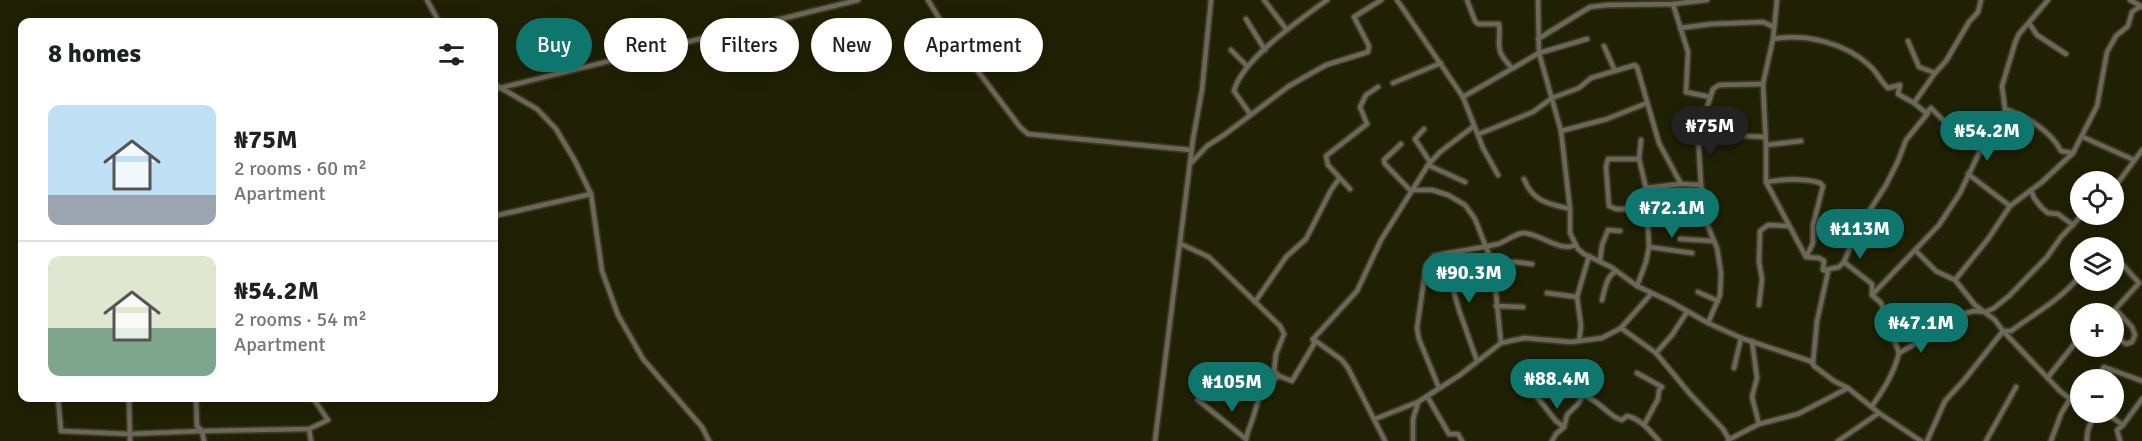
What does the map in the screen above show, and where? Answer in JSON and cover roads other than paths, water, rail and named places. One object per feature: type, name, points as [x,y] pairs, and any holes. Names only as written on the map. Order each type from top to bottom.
[{"type":"street","points":[[427,0],[437,18]]},
{"type":"street","points":[[498,86],[858,0]]},
{"type":"street","points":[[928,0],[943,25],[1020,127],[1028,134],[1191,150]]},
{"type":"street","points":[[1155,441],[1191,150],[1202,90],[1211,0]]},
{"type":"street","points":[[1264,0],[1287,30]]},
{"type":"street","points":[[1250,114],[1234,91],[1241,74],[1287,30],[1327,0]]},
{"type":"street","points":[[1190,164],[1207,146],[1289,86],[1326,64],[1368,52],[1369,46],[1354,17],[1381,0]]},
{"type":"street","points":[[1397,0],[1463,97],[1483,148],[1498,175]]},
{"type":"street","points":[[1467,0],[1478,24],[1499,24],[1498,50],[1512,68]]},
{"type":"street","points":[[1538,0],[1539,53],[1561,130],[1570,208],[1570,233],[1575,245],[1637,286],[1708,323],[1741,338],[1812,360]]},
{"type":"street","points":[[1538,39],[1590,7],[1673,4],[1707,0]]},
{"type":"street","points":[[1777,0],[1773,39],[1763,84],[1766,182],[1806,257]]},
{"type":"street","points":[[1914,103],[1946,61],[1969,22],[1978,12],[1981,0]]},
{"type":"street","points":[[1872,295],[1943,219],[1960,193],[1980,151],[1997,134],[2003,122],[2005,109],[2002,86],[2015,43],[2019,34],[2048,0]]},
{"type":"street","points":[[2130,0],[2142,7]]},
{"type":"street","points":[[1673,4],[1688,52],[1686,92],[1710,97]]},
{"type":"street","points":[[1955,280],[1988,239],[2010,206],[2073,153],[2084,136],[2097,106],[2108,52],[2116,36],[2128,26],[2132,12],[2142,7]]},
{"type":"street","points":[[1246,19],[1265,50]]},
{"type":"street","points":[[1680,28],[1763,22],[1774,27]]},
{"type":"street","points":[[2029,23],[2037,35],[2066,54]]},
{"type":"street","points":[[1773,39],[1785,37],[1837,45],[1872,67],[1876,77],[1888,88],[1900,85],[1898,94],[1926,113],[1931,108]]},
{"type":"street","points":[[1463,97],[1539,53],[1587,39]]},
{"type":"street","points":[[1908,41],[1919,67],[1935,73]]},
{"type":"street","points":[[1604,46],[1615,70]]},
{"type":"street","points":[[1231,50],[1247,66]]},
{"type":"street","points":[[1393,83],[1441,63]]},
{"type":"street","points":[[1479,134],[1533,112],[1552,98],[1574,91],[1591,78],[1632,65],[1636,66],[1659,143],[1681,184]]},
{"type":"street","points":[[1708,323],[1718,301],[1721,273],[1717,248],[1707,224],[1701,185],[1699,128],[1715,86],[1763,84]]},
{"type":"street","points":[[498,87],[537,109],[547,118],[575,161],[591,194],[602,271],[618,315],[643,359],[702,427],[709,441]]},
{"type":"street","points":[[1350,189],[1328,165],[1326,156],[1367,124],[1360,107],[1366,95],[1378,87]]},
{"type":"street","points":[[1561,130],[1607,119],[1647,103]]},
{"type":"street","points":[[1931,108],[1945,122],[1966,135],[1980,151]]},
{"type":"street","points":[[1823,270],[1839,267],[1844,262],[1857,230],[1886,185],[1906,140],[1931,108]]},
{"type":"street","points":[[2005,109],[2037,125],[2057,142],[2061,151],[2073,153]]},
{"type":"street","points":[[1181,244],[1209,257],[1283,331],[1274,371],[1279,376],[1292,381],[1314,344],[1313,339],[1357,291],[1381,240],[1410,190],[1440,152],[1474,126]]},
{"type":"street","points":[[1699,128],[1746,136],[1765,136]]},
{"type":"street","points":[[1424,129],[1415,139],[1429,164],[1465,182]]},
{"type":"street","points":[[2084,136],[2083,139],[2134,160]]},
{"type":"street","points":[[1637,286],[1649,248],[1646,188],[1639,159],[1641,140]]},
{"type":"street","points":[[1766,145],[1801,141]]},
{"type":"street","points":[[1401,144],[1383,162],[1410,190],[1432,190],[1448,195],[1465,205],[1474,219],[1493,264],[1501,343]]},
{"type":"street","points":[[2124,174],[2142,150]]},
{"type":"street","points":[[1639,159],[1608,159],[1606,167],[1609,206],[1616,209],[1647,209]]},
{"type":"street","points":[[1968,174],[2010,206]]},
{"type":"street","points":[[1255,302],[1279,266],[1306,239],[1328,195],[1339,179]]},
{"type":"street","points":[[1524,179],[1529,192],[1536,197],[1553,205],[1570,208]]},
{"type":"street","points":[[1766,182],[1785,179],[1810,180],[1823,186],[1813,225],[1813,243],[1806,257]]},
{"type":"street","points":[[1646,188],[1681,184],[1701,185]]},
{"type":"street","points":[[2031,190],[2042,208],[2048,213],[2058,214],[2070,223]]},
{"type":"street","points":[[498,215],[591,194]]},
{"type":"street","points":[[1759,305],[1762,279],[1758,236],[1760,231],[1768,225],[1789,226]]},
{"type":"street","points":[[1899,353],[1939,330],[1959,315],[1974,311],[1986,312],[2009,296],[2047,257],[2073,225]]},
{"type":"street","points":[[1600,261],[1602,245],[1608,230],[1620,231]]},
{"type":"street","points":[[1439,388],[1419,339],[1418,328],[1426,266],[1434,256],[1500,243],[1526,232],[1568,248],[1575,245]]},
{"type":"street","points":[[1680,239],[1714,241]]},
{"type":"street","points":[[1649,248],[1692,254]]},
{"type":"street","points":[[1914,250],[1936,271],[1955,280],[1975,305],[1995,320],[2070,399],[2061,414],[2051,441]]},
{"type":"street","points":[[1443,254],[1459,310],[1478,361]]},
{"type":"street","points":[[1579,341],[1581,326],[1577,297],[1583,269],[1589,256]]},
{"type":"street","points":[[1806,257],[1819,258],[1824,261],[1823,270]]},
{"type":"street","points":[[1493,264],[1515,262],[1532,264]]},
{"type":"street","points":[[1844,262],[1872,284],[1872,295],[1881,303],[1899,353],[1885,388],[1872,406]]},
{"type":"street","points":[[2122,303],[2140,281],[2124,266]]},
{"type":"street","points":[[1823,270],[1828,272],[1817,321],[1812,360],[1814,366],[1922,441]]},
{"type":"street","points":[[1602,300],[1610,274],[1616,271]]},
{"type":"street","points":[[2003,331],[2011,331],[2070,288]]},
{"type":"street","points":[[1698,292],[1718,301]]},
{"type":"street","points":[[1547,293],[1577,297]]},
{"type":"street","points":[[1375,419],[1418,402],[1501,343],[1524,338],[1579,341],[1602,338],[1621,328],[1651,294]]},
{"type":"street","points":[[1496,306],[1523,307]]},
{"type":"street","points":[[1656,353],[1672,335],[1687,312]]},
{"type":"street","points":[[2124,320],[2132,327],[2135,335],[2132,342],[2124,343]]},
{"type":"street","points":[[1621,328],[1656,353],[1723,429],[1728,440],[1759,424],[1798,414],[1848,388]]},
{"type":"street","points":[[1927,441],[1945,401],[2003,331]]},
{"type":"street","points":[[1734,368],[1741,338]]},
{"type":"street","points":[[1313,339],[1342,360],[1348,368],[1385,441]]},
{"type":"street","points":[[1752,341],[1757,378],[1752,397],[1759,424]]},
{"type":"street","points":[[2048,377],[2070,350]]},
{"type":"street","points":[[1637,373],[1662,387],[1644,425]]},
{"type":"street","points":[[2124,374],[2142,381]]},
{"type":"street","points":[[1198,400],[1246,440],[1256,403],[1266,384],[1279,376]]},
{"type":"street","points":[[1525,382],[1556,422],[1564,427]]},
{"type":"street","points":[[1986,441],[2016,387]]},
{"type":"street","points":[[1552,441],[1564,427],[1567,415],[1578,404],[1582,395],[1596,401],[1617,419],[1633,417],[1659,441]]},
{"type":"street","points":[[1427,396],[1449,434],[1458,434],[1462,441]]},
{"type":"street","points":[[2120,441],[2117,430],[2142,399]]},
{"type":"street","points":[[58,402],[61,431],[129,434],[202,430],[309,429],[328,420],[316,402]]},
{"type":"street","points":[[129,402],[130,441]]},
{"type":"street","points":[[196,402],[197,426],[202,430],[204,441]]},
{"type":"street","points":[[1413,441],[1413,419],[1418,402]]},
{"type":"street","points":[[1838,441],[1879,413]]},
{"type":"street","points":[[2087,441],[2086,434],[2090,423]]},
{"type":"street","points":[[309,429],[311,441]]}]
